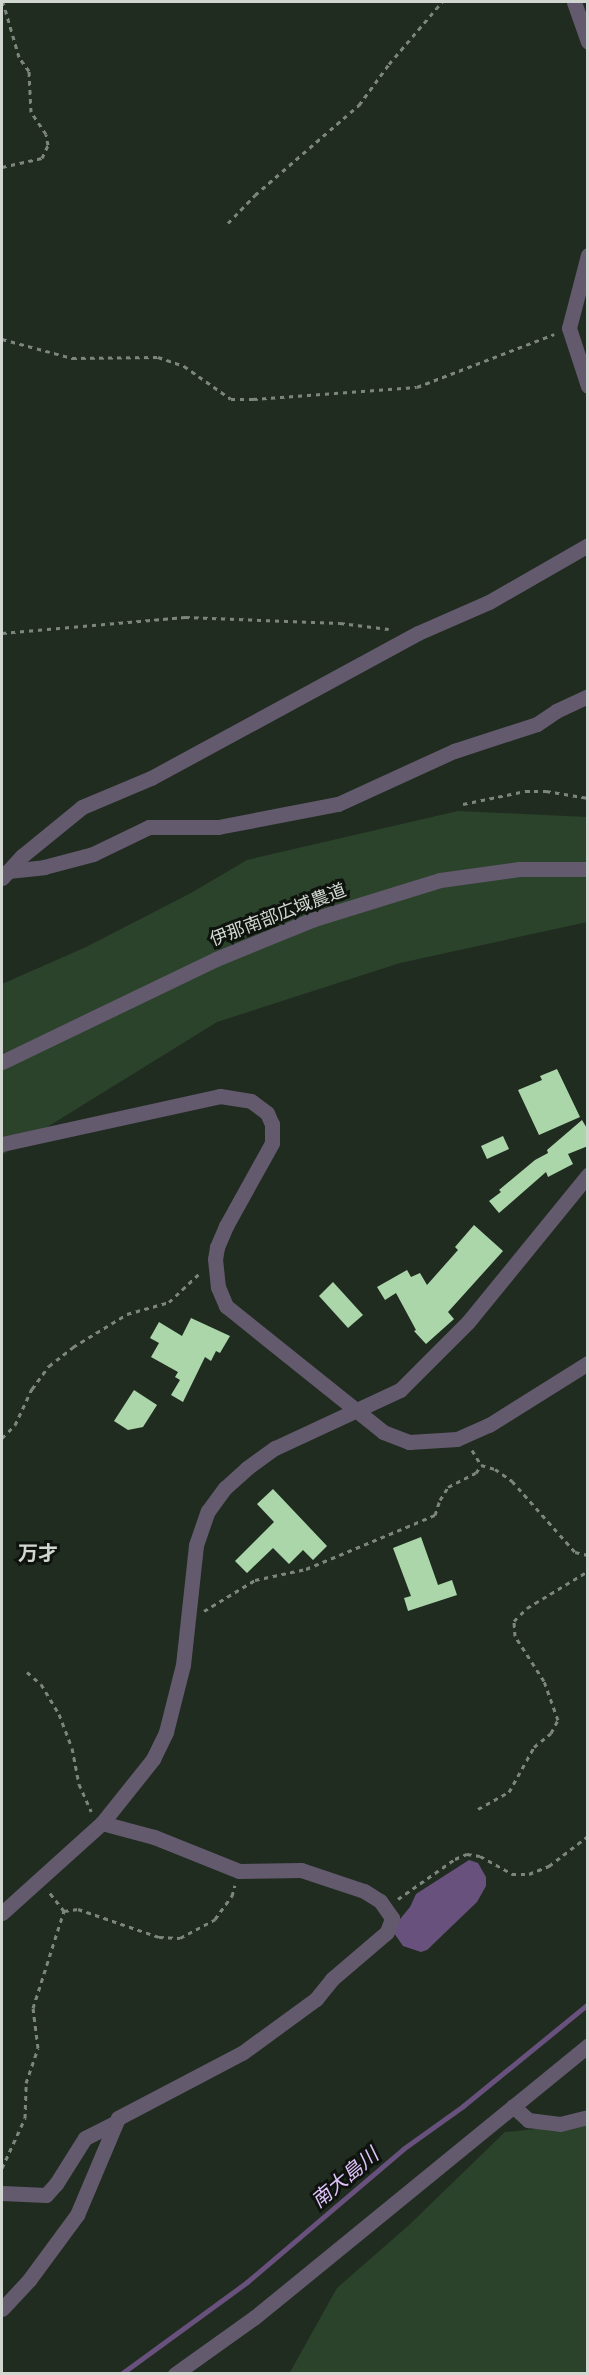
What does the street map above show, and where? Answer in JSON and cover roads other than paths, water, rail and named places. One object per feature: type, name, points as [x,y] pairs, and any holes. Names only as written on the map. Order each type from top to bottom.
[{"type":"street","points":[[574,2],[588,42]]},
{"type":"street","points":[[588,255],[569,328],[588,387]]},
{"type":"street","points":[[4,870],[82,807],[151,778],[418,633],[489,602],[588,545]]},
{"type":"street","points":[[4,870],[44,867],[93,854],[149,827],[218,827],[338,804],[454,752],[537,724],[555,711],[588,696]]},
{"type":"street","name":"伊那南部広域農道","points":[[2,1062],[216,959],[314,919],[440,880],[519,870],[588,869]]},
{"type":"street","points":[[2,1144],[220,1096],[251,1101],[267,1113],[272,1124],[272,1143],[226,1226],[215,1258],[218,1287],[226,1306],[383,1432],[410,1443],[436,1443],[464,1436],[489,1425],[588,1363]]},
{"type":"street","points":[[2,1913],[102,1823],[153,1759],[166,1732],[183,1665],[196,1545],[208,1511],[225,1488],[247,1468],[275,1448],[400,1390],[430,1363],[468,1322],[588,1174]]},
{"type":"street","points":[[2,2309],[29,2280],[77,2216],[117,2118],[242,2053],[316,1999],[332,1979],[387,1932],[392,1918],[380,1901],[364,1891],[301,1870],[239,1872],[154,1837],[102,1823]]},
{"type":"street","points":[[175,2373],[255,2317],[588,2045]]},
{"type":"street","points":[[513,2106],[528,2120],[560,2124],[588,2117]]},
{"type":"street","points":[[2,2193],[46,2195],[56,2184],[85,2138],[115,2123]]},
{"type":"waterway","name":"南大島川","points":[[121,2374],[247,2282],[403,2149],[463,2106],[588,2004]]},
{"type":"district","name":"万才","points":[[38,1553]]}]
